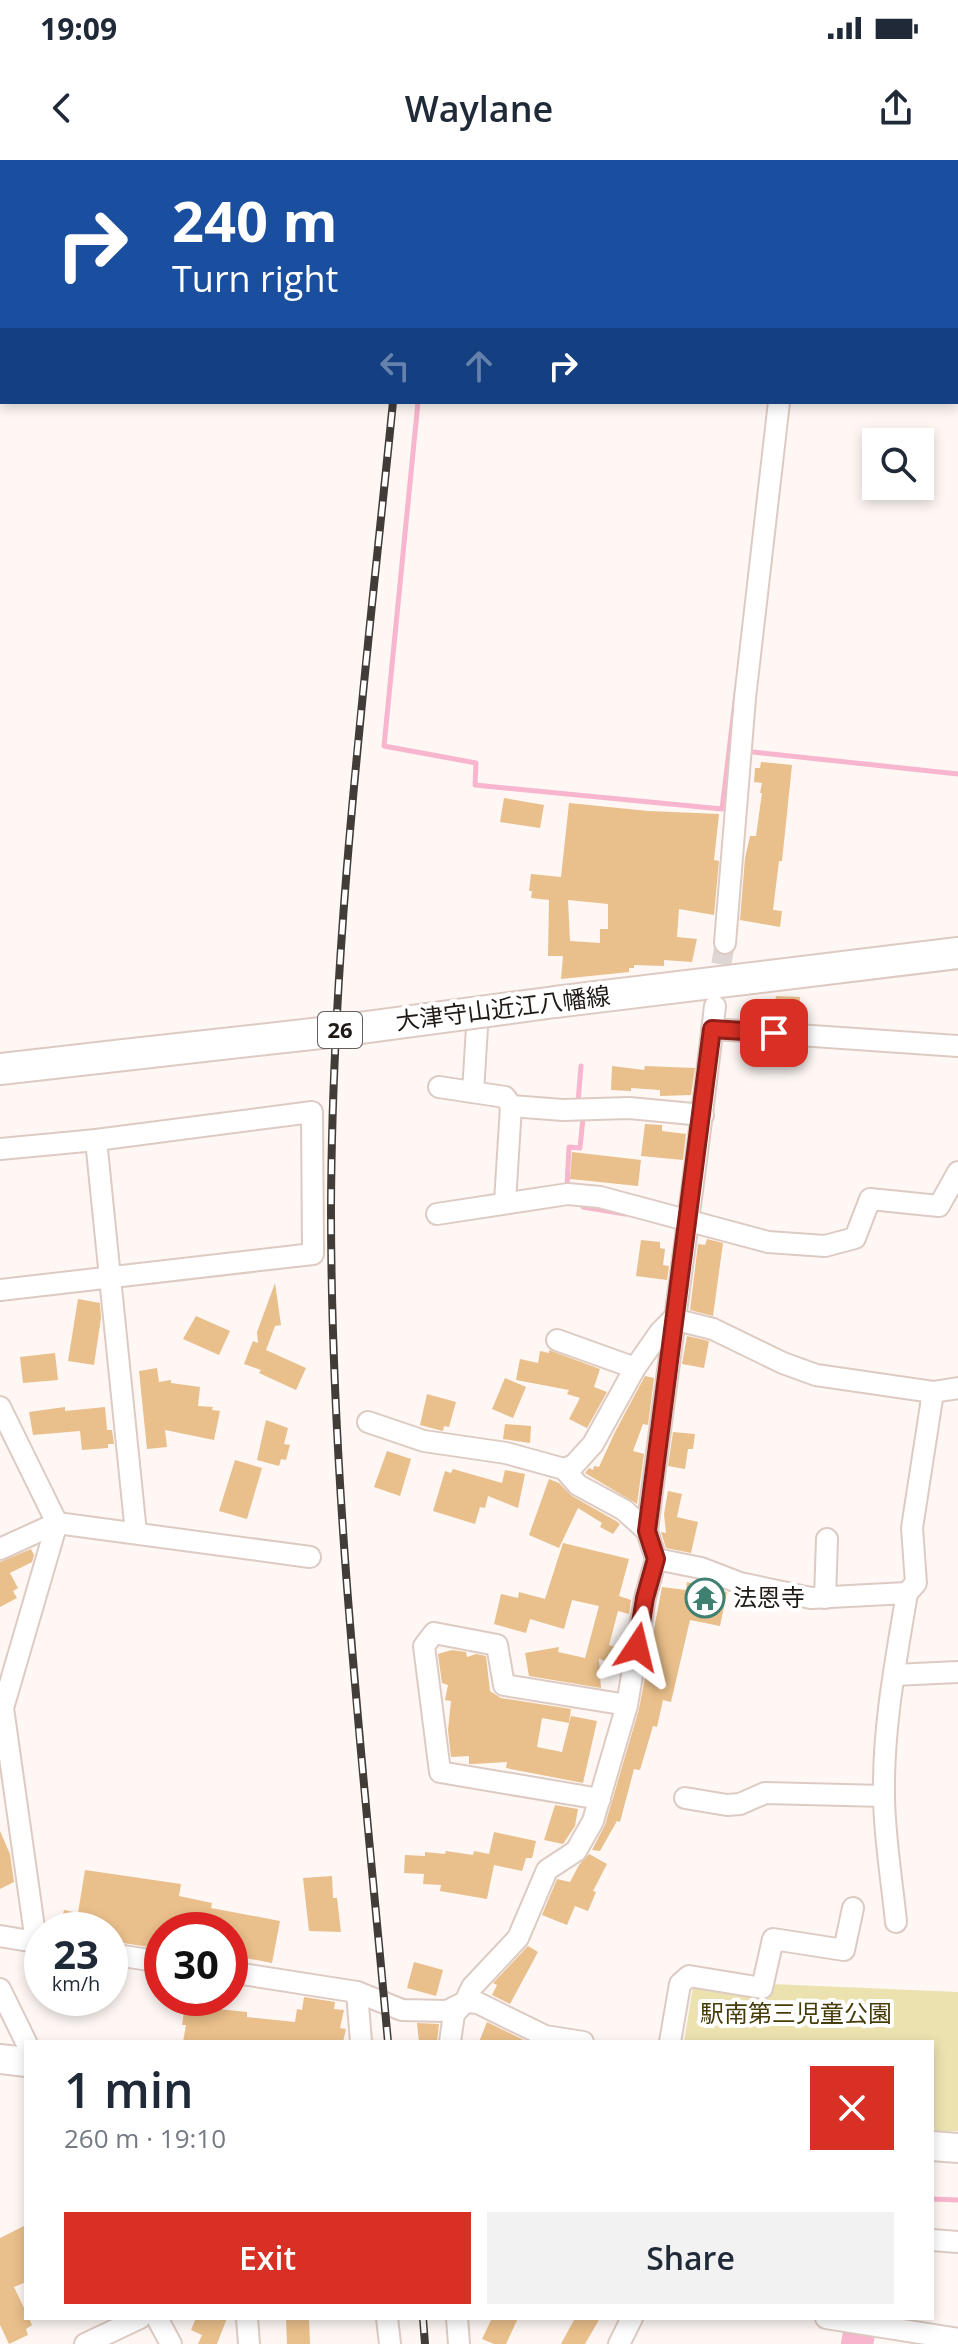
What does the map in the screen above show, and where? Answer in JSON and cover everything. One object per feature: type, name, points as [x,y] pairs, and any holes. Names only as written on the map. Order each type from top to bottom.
[{"type":"main road","name":"大津守山近江八幡線","points":[[0,1069],[330,1032],[958,953]]},
{"type":"street","points":[[725,943],[745,698],[779,404]]},
{"type":"street","points":[[450,2040],[454,2014],[465,2002],[472,1987],[518,1938],[547,1870],[576,1851],[593,1821],[627,1705],[645,1598],[656,1559],[647,1531],[715,1006]]},
{"type":"street","points":[[473,1092],[477,1027]]},
{"type":"street","points":[[712,1029],[958,1046]]},
{"type":"street","points":[[439,1087],[505,1097],[511,1106],[505,1202]]},
{"type":"street","points":[[511,1106],[563,1110],[629,1108],[703,1115]]},
{"type":"street","points":[[0,1149],[312,1112],[313,1254],[0,1290]]},
{"type":"street","points":[[96,1140],[136,1533]]},
{"type":"street","points":[[437,1214],[568,1194],[600,1197],[768,1242],[825,1246],[855,1238],[870,1199],[939,1206],[958,1172]]},
{"type":"street","points":[[564,1469],[574,1465],[593,1444],[635,1368],[673,1319]]},
{"type":"street","points":[[673,1319],[713,1329],[783,1363],[816,1375],[933,1392],[958,1388]]},
{"type":"street","points":[[557,1340],[635,1368]]},
{"type":"street","points":[[896,1922],[884,1796],[887,1725],[907,1593],[916,1583],[912,1528],[933,1392]]},
{"type":"street","points":[[0,1407],[57,1523],[2,1708],[34,1912]]},
{"type":"street","points":[[368,1422],[424,1441],[506,1453],[564,1469],[578,1485],[624,1510],[647,1531]]},
{"type":"street","points":[[0,1549],[57,1523],[310,1557]]},
{"type":"street","points":[[825,1598],[827,1539]]},
{"type":"street","points":[[656,1559],[701,1568],[740,1583],[811,1598],[907,1593]]},
{"type":"street","points":[[600,1799],[440,1772],[424,1646],[434,1633],[497,1645],[504,1685],[627,1705]]},
{"type":"street","points":[[894,1675],[958,1672]]},
{"type":"street","points":[[685,1798],[727,1805],[740,1804],[765,1793],[884,1796]]},
{"type":"street","points":[[670,2040],[680,1984],[689,1976],[762,1988],[773,1939],[844,1950],[853,1908]]},
{"type":"street","points":[[0,1936],[24,1940]]},
{"type":"street","points":[[248,1975],[357,1992],[402,2010],[447,2011],[465,2002],[478,2003],[545,2036],[570,2040]]},
{"type":"street","points":[[0,1989],[25,2040]]},
{"type":"street","points":[[357,1992],[361,2040]]},
{"type":"street","points":[[0,2059],[24,2062]]},
{"type":"street","points":[[934,2146],[958,2148]]},
{"type":"street","points":[[934,2240],[958,2242]]},
{"type":"street","points":[[85,2344],[136,2320]]},
{"type":"street","points":[[158,2320],[171,2344]]},
{"type":"street","points":[[247,2320],[249,2344]]},
{"type":"street","points":[[387,2320],[390,2344]]},
{"type":"street","points":[[457,2320],[459,2344]]},
{"type":"street","points":[[619,2344],[631,2320]]},
{"type":"street","points":[[833,2320],[866,2329],[958,2339]]},
{"type":"green space","name":"駅南第三児童公園","points":[[772,1984],[958,1992],[958,2131],[934,2132],[934,2040],[684,2040],[693,1986],[770,1996]]},
{"type":"building","points":[[761,762],[792,765],[782,861],[779,861],[773,910],[782,911],[780,927],[740,920],[745,858],[750,836],[756,836],[762,793],[762,783],[754,782],[755,768],[760,768]]},
{"type":"building","points":[[504,798],[544,805],[540,828],[500,822]]},
{"type":"building","points":[[569,803],[719,814],[714,860],[719,861],[714,915],[679,909],[677,937],[697,939],[692,962],[664,960],[664,966],[634,965],[629,972],[561,979],[563,956],[548,956],[549,900],[531,898],[532,891],[529,891],[531,874],[561,877]],"holes":[[[568,900],[608,904],[608,929],[600,929],[600,943],[570,941]]]},
{"type":"building","points":[[776,996],[800,997],[799,1021],[753,1019],[755,999],[775,1001]]},
{"type":"building","points":[[612,1066],[644,1070],[645,1066],[695,1068],[691,1095],[660,1096],[660,1090],[631,1088],[631,1091],[611,1090]]},
{"type":"building","points":[[645,1124],[662,1125],[662,1131],[686,1134],[683,1160],[641,1156]]},
{"type":"building","points":[[572,1152],[641,1160],[638,1186],[570,1179]]},
{"type":"building","points":[[707,1239],[723,1243],[713,1316],[690,1310],[698,1244],[705,1245]]},
{"type":"building","points":[[641,1240],[660,1242],[660,1248],[665,1249],[663,1265],[669,1266],[667,1280],[636,1276]]},
{"type":"building","points":[[275,1283],[281,1325],[275,1326],[266,1350],[306,1368],[296,1390],[244,1364],[253,1341],[258,1343],[257,1332]]},
{"type":"building","points":[[78,1299],[100,1303],[101,1318],[94,1365],[68,1361]]},
{"type":"building","points":[[196,1316],[230,1331],[219,1355],[183,1339]]},
{"type":"building","points":[[687,1336],[709,1341],[704,1368],[682,1364]]},
{"type":"building","points":[[549,1350],[600,1369],[594,1387],[607,1392],[587,1428],[569,1419],[580,1398],[567,1394],[569,1390],[516,1380],[520,1359],[538,1363],[540,1351],[549,1353]]},
{"type":"building","points":[[55,1353],[58,1380],[23,1383],[20,1357]]},
{"type":"building","points":[[157,1368],[159,1382],[171,1380],[171,1383],[200,1387],[198,1406],[220,1411],[214,1440],[165,1430],[167,1447],[147,1449],[139,1371]]},
{"type":"building","points":[[645,1376],[654,1378],[648,1425],[643,1424],[633,1451],[644,1454],[637,1504],[585,1473],[589,1468],[599,1467]]},
{"type":"building","points":[[505,1378],[526,1387],[513,1418],[492,1409]]},
{"type":"building","points":[[427,1394],[456,1402],[449,1427],[444,1426],[443,1431],[420,1425]]},
{"type":"building","points":[[65,1407],[65,1411],[105,1407],[107,1430],[112,1430],[114,1444],[108,1444],[108,1448],[82,1450],[80,1431],[33,1435],[29,1412]]},
{"type":"building","points":[[266,1420],[288,1428],[284,1444],[290,1445],[286,1460],[281,1459],[279,1466],[257,1460]]},
{"type":"building","points":[[505,1424],[531,1426],[530,1443],[503,1439]]},
{"type":"building","points":[[673,1432],[695,1434],[693,1449],[688,1449],[685,1469],[668,1466]]},
{"type":"building","points":[[387,1451],[411,1459],[400,1496],[374,1487]]},
{"type":"building","points":[[235,1460],[262,1468],[247,1519],[219,1511]]},
{"type":"building","points":[[453,1469],[502,1483],[505,1470],[525,1474],[518,1508],[488,1496],[485,1508],[480,1507],[475,1524],[433,1511],[445,1471],[451,1473]]},
{"type":"building","points":[[549,1479],[620,1524],[613,1534],[578,1508],[559,1548],[529,1535]]},
{"type":"building","points":[[668,1491],[682,1494],[677,1517],[698,1522],[691,1553],[666,1548],[661,1532],[666,1533],[664,1514]]},
{"type":"building","points":[[563,1543],[629,1559],[619,1596],[631,1600],[629,1614],[618,1611],[609,1645],[623,1649],[621,1665],[599,1659],[601,1688],[529,1676],[525,1653],[559,1647],[558,1652],[585,1658],[599,1606],[572,1600],[564,1629],[530,1619],[526,1633],[494,1624],[501,1594],[518,1598],[519,1592],[545,1599]]},
{"type":"building","points":[[31,1549],[34,1555],[32,1562],[10,1573],[18,1588],[13,1591],[17,1598],[0,1607],[0,1562]]},
{"type":"building","points":[[687,1582],[727,1592],[720,1626],[690,1620],[671,1702],[663,1700],[657,1727],[653,1726],[640,1770],[634,1769],[620,1822],[617,1821],[600,1851],[592,1850],[605,1825],[639,1709],[662,1587],[686,1590]]},
{"type":"building","points":[[452,1650],[466,1652],[467,1657],[476,1654],[486,1656],[490,1691],[501,1698],[571,1709],[569,1723],[542,1718],[537,1747],[562,1752],[571,1716],[597,1721],[583,1783],[506,1768],[507,1762],[469,1764],[469,1756],[451,1757],[448,1730],[451,1701],[445,1700],[448,1685],[442,1683],[438,1654]]},
{"type":"building","points":[[555,1805],[578,1809],[575,1826],[563,1844],[544,1840]]},
{"type":"building","points":[[0,1831],[10,1854],[14,1882],[0,1889]]},
{"type":"building","points":[[494,1832],[536,1841],[532,1858],[526,1858],[522,1871],[494,1865],[487,1899],[440,1891],[441,1885],[423,1884],[424,1874],[404,1873],[405,1855],[425,1856],[425,1852],[445,1854],[446,1851],[489,1854]]},
{"type":"building","points":[[589,1854],[607,1864],[593,1891],[596,1892],[588,1911],[575,1906],[567,1925],[542,1915],[557,1879],[570,1882]]},
{"type":"building","points":[[85,1870],[181,1884],[179,1896],[212,1903],[211,1908],[232,1912],[144,1912],[144,1946],[128,1944],[128,1912],[78,1912]]},
{"type":"building","points":[[332,1876],[333,1898],[337,1898],[341,1932],[309,1931],[303,1878]]},
{"type":"building","points":[[248,1915],[280,1921],[272,1963],[248,1958]]},
{"type":"building","points":[[528,1946],[538,1952],[510,2004],[492,1995],[497,1985],[493,1983]]},
{"type":"building","points":[[414,1962],[443,1970],[436,1996],[407,1988]]},
{"type":"building","points":[[304,1997],[335,2002],[334,2009],[344,2010],[340,2028],[346,2029],[343,2040],[183,2040],[186,2025],[182,2025],[183,2016],[247,2016],[295,2022],[297,2009],[302,2010]]},
{"type":"building","points":[[487,2022],[524,2040],[480,2040]]},
{"type":"building","points":[[417,2023],[439,2024],[437,2040],[419,2040]]},
{"type":"building","points":[[24,2226],[24,2283],[14,2287],[24,2308],[24,2320],[30,2320],[32,2325],[26,2329],[28,2335],[9,2344],[0,2325],[0,2238]]},
{"type":"building","points":[[195,2320],[226,2320],[217,2344],[198,2344],[202,2335],[191,2330]]},
{"type":"building","points":[[286,2320],[309,2320],[310,2344],[287,2344]]},
{"type":"building","points":[[491,2320],[517,2320],[506,2344],[494,2344],[482,2339]]},
{"type":"building","points":[[574,2320],[599,2320],[585,2344],[561,2344]]},
{"type":"waterway","points":[[418,404],[384,746],[476,763],[475,785],[722,809],[736,693]]},
{"type":"waterway","points":[[753,752],[958,774]]},
{"type":"waterway","points":[[578,1102],[581,1066]]},
{"type":"waterway","points":[[567,1187],[569,1147],[580,1148],[583,1118]]},
{"type":"waterway","points":[[583,1207],[625,1214]]},
{"type":"waterway","points":[[934,2199],[958,2200]]},
{"type":"waterway","points":[[857,2344],[862,2320]]},
{"type":"tunnel","points":[[716,994],[725,943]]},
{"type":"railway","points":[[388,2040],[342,1522],[332,1314],[331,1209],[337,1007],[344,906],[393,404]]},
{"type":"railway","points":[[423,2320],[425,2344]]},
{"type":"place","name":"法恩寺","points":[[705,1598]]},
{"type":"route","points":[[637,1647],[645,1598],[656,1559],[647,1531],[712,1029],[774,1033]]}]
